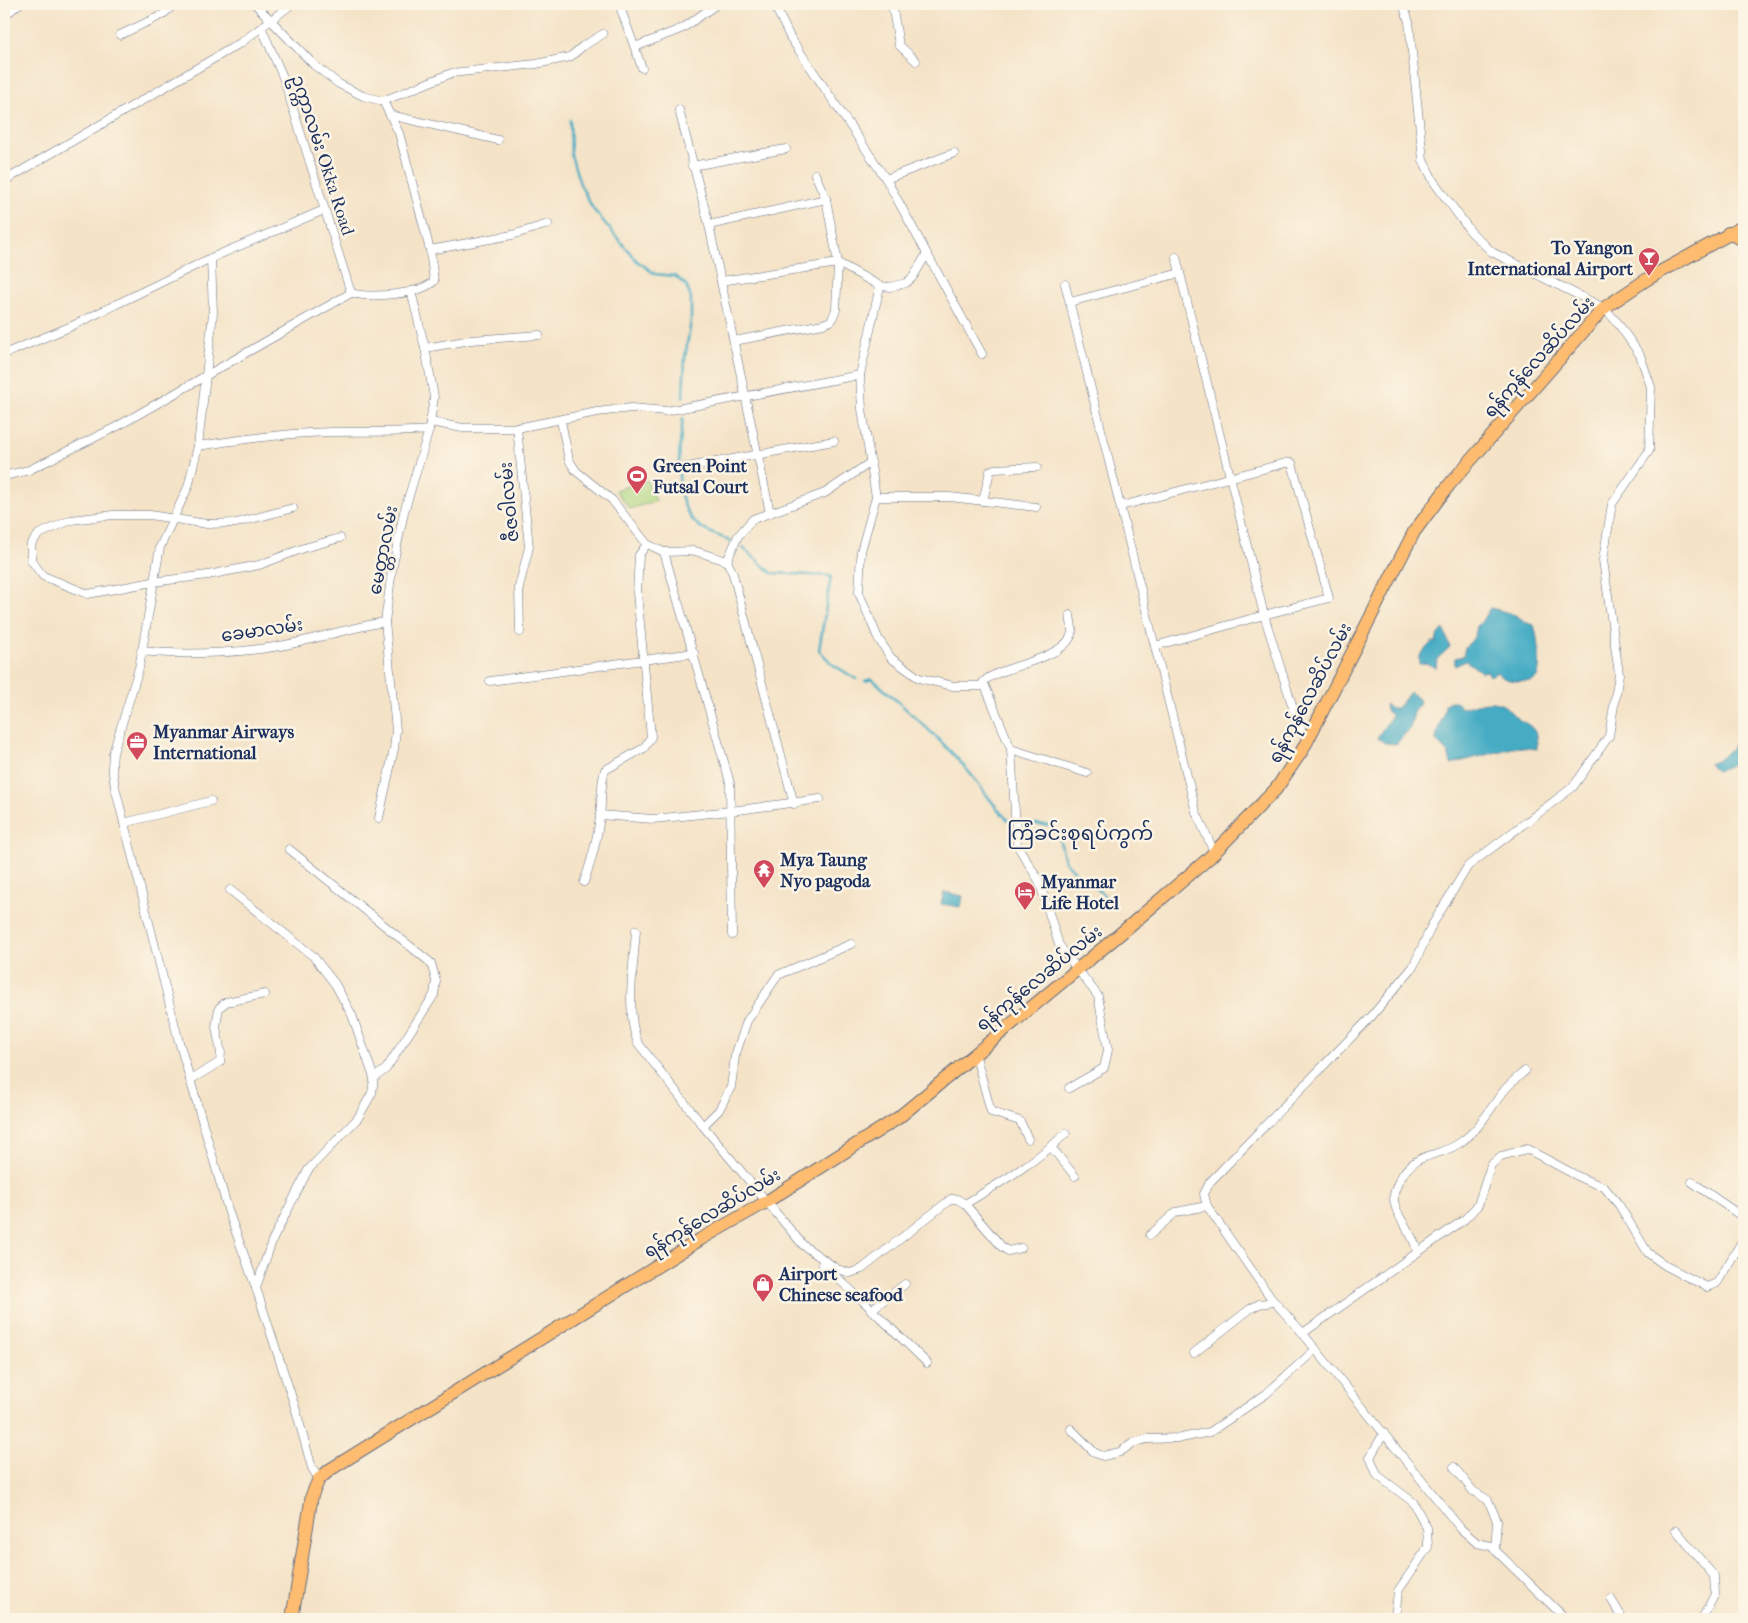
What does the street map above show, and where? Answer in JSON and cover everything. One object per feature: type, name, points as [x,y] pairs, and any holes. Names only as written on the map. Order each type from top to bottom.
[{"type":"main road","name":"ရန်ကုန်လေဆိပ်လမ်း","points":[[319,1479],[367,1446],[701,1239],[766,1202],[898,1118],[1214,852],[1276,789],[1308,741],[1414,532],[1449,485],[1604,308],[1649,278],[1744,226]]},
{"type":"main road","points":[[1728,234],[1744,240]]},
{"type":"main road","points":[[292,1619],[312,1494],[319,1479]]},
{"type":"street","points":[[4,16],[19,4]]},
{"type":"street","points":[[120,35],[162,15],[175,4]]},
{"type":"street","points":[[255,4],[314,65],[339,84],[363,96],[382,101],[452,72],[536,64],[570,58],[583,46],[603,34]]},
{"type":"street","points":[[4,181],[262,29],[292,4]]},
{"type":"street","points":[[618,4],[642,68]]},
{"type":"street","points":[[635,47],[683,28],[717,4]]},
{"type":"street","points":[[774,4],[790,37],[886,179],[982,354]]},
{"type":"street","points":[[892,4],[899,45],[916,61]]},
{"type":"street","points":[[1403,4],[1409,22],[1423,160],[1434,182],[1471,232],[1492,252],[1604,308],[1617,322],[1640,355],[1651,387],[1649,451],[1612,504],[1603,560],[1619,674],[1609,736],[1573,787],[1468,866],[1432,925],[1412,967],[1371,1017],[1210,1182],[1204,1194],[1207,1206],[1234,1249],[1274,1302],[1303,1333],[1461,1529],[1477,1543],[1491,1546],[1566,1619]]},
{"type":"street","name":"ဥက္ကာလမ်း Okka Road","points":[[262,29],[282,77],[351,293]]},
{"type":"street","points":[[4,476],[28,470],[116,427],[351,293],[362,296],[411,291],[429,286],[434,281],[430,250],[399,133],[382,101]]},
{"type":"street","points":[[679,110],[692,166],[709,225],[770,513]]},
{"type":"street","points":[[390,115],[498,140]]},
{"type":"street","points":[[692,166],[786,149]]},
{"type":"street","points":[[886,179],[954,153]]},
{"type":"street","points":[[734,341],[831,321],[836,310],[838,263],[826,200],[815,174]]},
{"type":"street","points":[[709,225],[826,200]]},
{"type":"street","points":[[4,354],[72,326],[211,258],[324,210]]},
{"type":"street","points":[[430,250],[512,235],[548,224]]},
{"type":"street","points":[[721,282],[838,263],[880,286],[890,287],[906,283],[913,276],[926,255]]},
{"type":"street","points":[[1176,257],[1264,615],[1299,727],[1308,741]]},
{"type":"street","points":[[211,258],[213,313],[198,446],[188,487],[160,546],[139,668],[113,752],[112,767],[115,787],[190,1080],[229,1213],[295,1406],[309,1458],[319,1479]]},
{"type":"street","points":[[1070,302],[1180,273]]},
{"type":"street","points":[[1065,284],[1196,812],[1214,852]]},
{"type":"street","points":[[880,286],[860,375],[862,409],[876,496],[860,551],[860,593],[878,638],[891,658],[919,678],[952,686],[982,684],[988,678],[1036,660],[1066,644],[1072,631],[1070,616]]},
{"type":"street","name":"မေတ္တာလမ်း","points":[[379,818],[394,749],[396,730],[385,622],[392,570],[404,512],[430,426],[434,397],[425,348],[411,291]]},
{"type":"street","points":[[425,348],[471,340],[539,335]]},
{"type":"street","points":[[198,446],[248,438],[321,433],[392,434],[430,426],[517,428],[561,421],[597,412],[631,408],[666,411],[744,395],[860,375]]},
{"type":"street","points":[[561,421],[569,460],[576,471],[612,500],[647,544],[664,552],[695,551],[727,561],[733,574],[794,804]]},
{"type":"street","name":"ဇီဇဝါလမ်း","points":[[517,428],[529,546],[519,587],[520,632]]},
{"type":"street","points":[[682,468],[834,441]]},
{"type":"street","points":[[727,561],[738,536],[753,519],[825,493],[871,462]]},
{"type":"street","points":[[1120,506],[1292,463],[1329,598],[1155,646]]},
{"type":"street","points":[[983,501],[990,471],[994,469],[1037,467]]},
{"type":"street","points":[[876,496],[950,497],[1036,506]]},
{"type":"street","points":[[293,508],[236,523],[207,524],[150,515],[113,514],[71,520],[39,534],[31,544],[31,560],[43,576],[88,594],[259,565],[304,548],[340,538]]},
{"type":"street","points":[[584,882],[595,850],[600,815],[602,778],[605,770],[644,748],[651,737],[637,593],[639,555],[647,544]]},
{"type":"street","points":[[664,552],[730,783],[732,935]]},
{"type":"street","name":"ခေမာလမ်း","points":[[141,651],[176,655],[293,644],[385,622]]},
{"type":"street","points":[[490,681],[694,653]]},
{"type":"street","points":[[982,684],[1010,749],[1017,845],[1039,881],[1059,945],[1076,970],[1098,996],[1108,1050],[1104,1068],[1069,1088]]},
{"type":"street","points":[[1010,749],[1087,773]]},
{"type":"street","points":[[600,815],[653,819],[794,804],[820,798]]},
{"type":"street","points":[[124,823],[211,801]]},
{"type":"street","points":[[289,848],[431,963],[435,972],[434,995],[386,1069],[374,1078]]},
{"type":"street","points":[[230,890],[313,956],[335,984],[352,1015],[374,1078],[372,1093],[358,1118],[308,1170],[272,1241],[256,1288]]},
{"type":"street","points":[[636,930],[632,1030],[638,1043],[703,1126],[803,1245],[836,1269],[850,1273],[862,1269],[951,1199],[956,1199],[964,1204],[1008,1252],[1021,1248]]},
{"type":"street","points":[[703,1126],[719,1110],[731,1088],[735,1056],[747,1021],[778,975],[851,944]]},
{"type":"street","points":[[190,1080],[220,1062],[221,1053],[216,1027],[219,1008],[226,1002],[265,994]]},
{"type":"street","points":[[975,1053],[991,1112],[1020,1120],[1028,1139]]},
{"type":"street","points":[[1417,1251],[1415,1242],[1396,1209],[1394,1195],[1403,1174],[1412,1163],[1426,1155],[1457,1145],[1471,1134],[1483,1122],[1503,1092],[1525,1071]]},
{"type":"street","points":[[964,1204],[1006,1180],[1051,1147],[1066,1133]]},
{"type":"street","points":[[1051,1147],[1075,1176]]},
{"type":"street","points":[[1303,1333],[1417,1251],[1445,1234],[1478,1204],[1487,1174],[1496,1160],[1527,1149],[1583,1179],[1604,1187],[1619,1205],[1648,1253],[1666,1266],[1707,1287],[1717,1283],[1744,1238]]},
{"type":"street","points":[[1692,1182],[1744,1218]]},
{"type":"street","points":[[1150,1235],[1176,1212],[1196,1210],[1207,1206]]},
{"type":"street","points":[[814,1254],[817,1260],[927,1363]]},
{"type":"street","points":[[871,1310],[905,1284]]},
{"type":"street","points":[[1194,1353],[1250,1309],[1259,1304],[1274,1302]]},
{"type":"street","points":[[1071,1429],[1095,1453],[1103,1456],[1120,1452],[1133,1443],[1147,1439],[1181,1438],[1210,1432],[1266,1394],[1316,1349]]},
{"type":"street","points":[[1384,1433],[1370,1457],[1377,1474],[1413,1502],[1427,1528],[1428,1547],[1398,1591],[1395,1619]]},
{"type":"street","points":[[1454,1467],[1473,1492],[1488,1500],[1497,1521],[1495,1550]]},
{"type":"street","points":[[1676,1530],[1714,1576],[1715,1594],[1702,1619]]},
{"type":"street","points":[[1611,1599],[1623,1619]]},
{"type":"green space","name":"Green Point Futsal Court","points":[[647,480],[656,501],[630,509],[615,490]]},
{"type":"water","points":[[1490,608],[1515,615],[1534,625],[1538,644],[1539,668],[1534,680],[1511,680],[1503,678],[1497,672],[1490,676],[1487,671],[1481,672],[1466,661],[1455,666],[1455,658],[1463,656],[1465,647],[1475,635],[1477,625],[1480,624]]},
{"type":"water","points":[[1444,629],[1450,647],[1437,659],[1436,668],[1426,663],[1419,664],[1419,656],[1432,642],[1436,642],[1438,634]]},
{"type":"water","points":[[1410,692],[1419,699],[1420,704],[1415,709],[1410,728],[1396,744],[1385,743],[1377,738],[1392,715],[1386,711],[1385,704],[1390,708],[1397,708]]},
{"type":"water","points":[[1450,701],[1458,703],[1461,708],[1488,702],[1503,705],[1516,717],[1534,729],[1537,749],[1516,747],[1451,764],[1448,753],[1436,741],[1445,704]]},
{"type":"water","points":[[1744,735],[1744,758],[1731,766],[1716,771],[1709,763],[1721,758]]},
{"type":"water","points":[[944,892],[963,896],[961,907],[941,904]]},
{"type":"waterway","points":[[570,120],[571,155],[580,184],[593,209],[636,260],[655,274],[675,276],[686,285],[691,298],[691,321],[685,357],[683,397]]},
{"type":"waterway","points":[[683,418],[679,476],[684,505],[690,517],[699,526],[710,533],[731,541]]},
{"type":"waterway","points":[[743,548],[772,573],[831,576],[819,650],[832,664],[856,679]]},
{"type":"waterway","points":[[865,681],[872,679],[939,740],[962,764],[1009,821]]},
{"type":"waterway","points":[[1021,823],[1049,825],[1058,833],[1065,861],[1080,877],[1100,891],[1114,908]]},
{"type":"place","name":"To Yangon International Airport","points":[[1649,277]]},
{"type":"place","name":"Green Point Futsal Court","points":[[637,495]]},
{"type":"place","name":"Myanmar Airways International","points":[[137,761]]},
{"type":"place","name":"Mya Taung Nyo pagoda","points":[[764,889]]},
{"type":"place","name":"Myanmar Life Hotel","points":[[1025,911]]},
{"type":"place","name":"Airport Chinese seafood","points":[[763,1303]]},
{"type":"district","name":"ကြံခင်းစုရပ်ကွက်","points":[[1080,833]]}]
